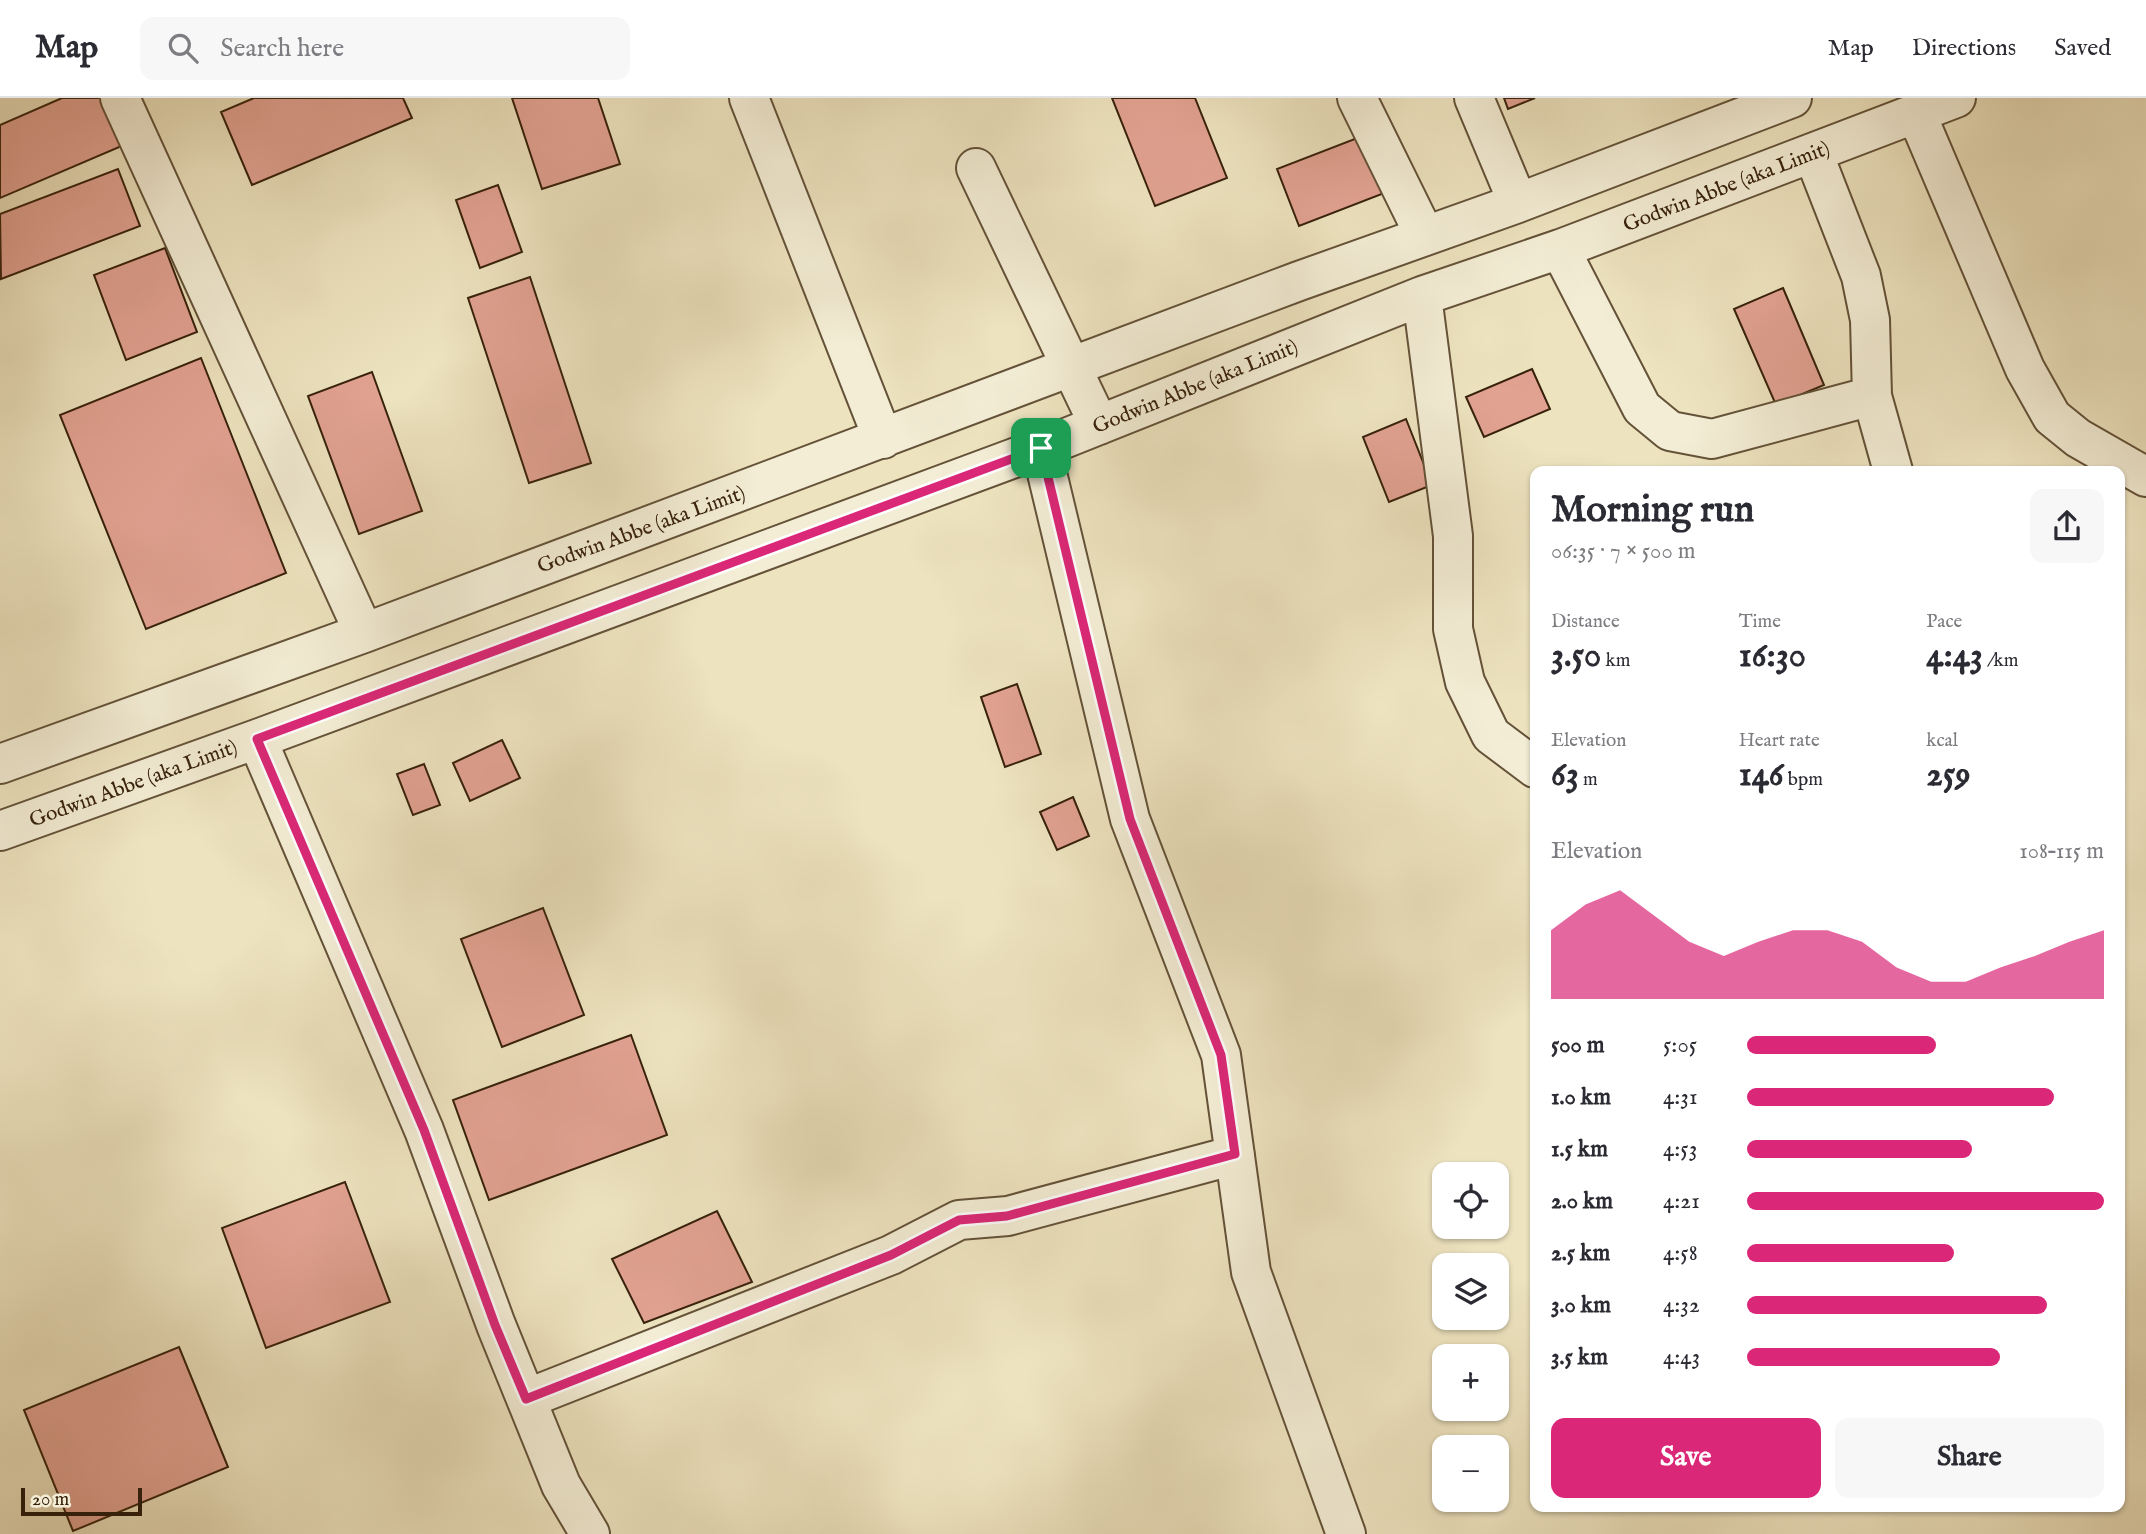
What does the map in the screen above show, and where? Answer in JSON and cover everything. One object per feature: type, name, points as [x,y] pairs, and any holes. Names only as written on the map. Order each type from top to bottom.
[{"type":"street","points":[[120,98],[364,633]]},
{"type":"street","points":[[749,98],[883,439]]},
{"type":"street","points":[[1357,98],[1425,236]]},
{"type":"street","points":[[1474,98],[1518,203]]},
{"type":"street","name":"Godwin Abbe (aka Limit)","points":[[0,764],[364,633],[1299,281],[1518,203],[1792,98]]},
{"type":"street","name":"Godwin Abbe (aka Limit)","points":[[0,831],[257,739],[1041,448],[1422,296],[1560,249],[1956,98]]},
{"type":"street","points":[[1916,113],[2025,369],[2052,417],[2078,438],[2146,477]]},
{"type":"street","points":[[1813,153],[1861,276],[1870,320],[1872,396],[1892,466]]},
{"type":"street","points":[[976,168],[1099,425]]},
{"type":"street","points":[[1560,249],[1642,408],[1670,431],[1712,439],[1872,396]]},
{"type":"street","points":[[1422,296],[1454,536],[1453,629],[1465,681],[1491,735],[1530,764]]},
{"type":"street","points":[[1041,448],[1130,819],[1221,1055],[1251,1272],[1346,1534]]},
{"type":"street","points":[[257,739],[424,1130],[495,1325],[561,1485],[590,1534]]},
{"type":"street","points":[[526,1399],[891,1255],[959,1220],[1007,1216],[1235,1154]]},
{"type":"building","points":[[62,98],[104,98],[124,145],[0,198],[0,125]]},
{"type":"building","points":[[254,98],[403,98],[412,118],[252,185],[221,112]]},
{"type":"building","points":[[512,98],[598,98],[620,164],[542,189]]},
{"type":"building","points":[[1112,98],[1195,98],[1227,178],[1155,206]]},
{"type":"building","points":[[1504,98],[1535,98],[1508,109]]},
{"type":"building","points":[[1365,135],[1387,192],[1299,226],[1277,169]]},
{"type":"building","points":[[118,169],[140,226],[1,279],[0,214]]},
{"type":"building","points":[[498,185],[522,252],[480,268],[456,200]]},
{"type":"building","points":[[165,248],[197,332],[126,360],[94,275]]},
{"type":"building","points":[[530,277],[591,463],[529,483],[468,298]]},
{"type":"building","points":[[1783,288],[1824,385],[1776,405],[1734,309]]},
{"type":"building","points":[[201,358],[286,573],[146,629],[60,415]]},
{"type":"building","points":[[1532,369],[1550,409],[1484,437],[1466,397]]},
{"type":"building","points":[[372,372],[422,511],[359,534],[308,396]]},
{"type":"building","points":[[1406,419],[1432,485],[1389,502],[1363,437]]},
{"type":"building","points":[[1017,684],[1041,754],[1005,767],[981,697]]},
{"type":"building","points":[[502,740],[520,778],[470,801],[453,763]]},
{"type":"building","points":[[424,764],[440,805],[413,815],[397,774]]},
{"type":"building","points":[[1073,797],[1089,836],[1057,850],[1040,812]]},
{"type":"building","points":[[543,908],[584,1015],[502,1047],[461,939]]},
{"type":"building","points":[[631,1035],[667,1135],[489,1200],[453,1100]]},
{"type":"building","points":[[345,1182],[390,1302],[266,1348],[222,1228]]},
{"type":"building","points":[[717,1211],[752,1282],[644,1323],[612,1259]]},
{"type":"building","points":[[179,1347],[228,1467],[73,1531],[24,1410]]},
{"type":"route","points":[[1041,448],[1130,819],[1221,1055],[1235,1154],[1007,1216],[959,1220],[891,1255],[526,1399],[495,1325],[424,1130],[257,739],[1041,448]]}]
